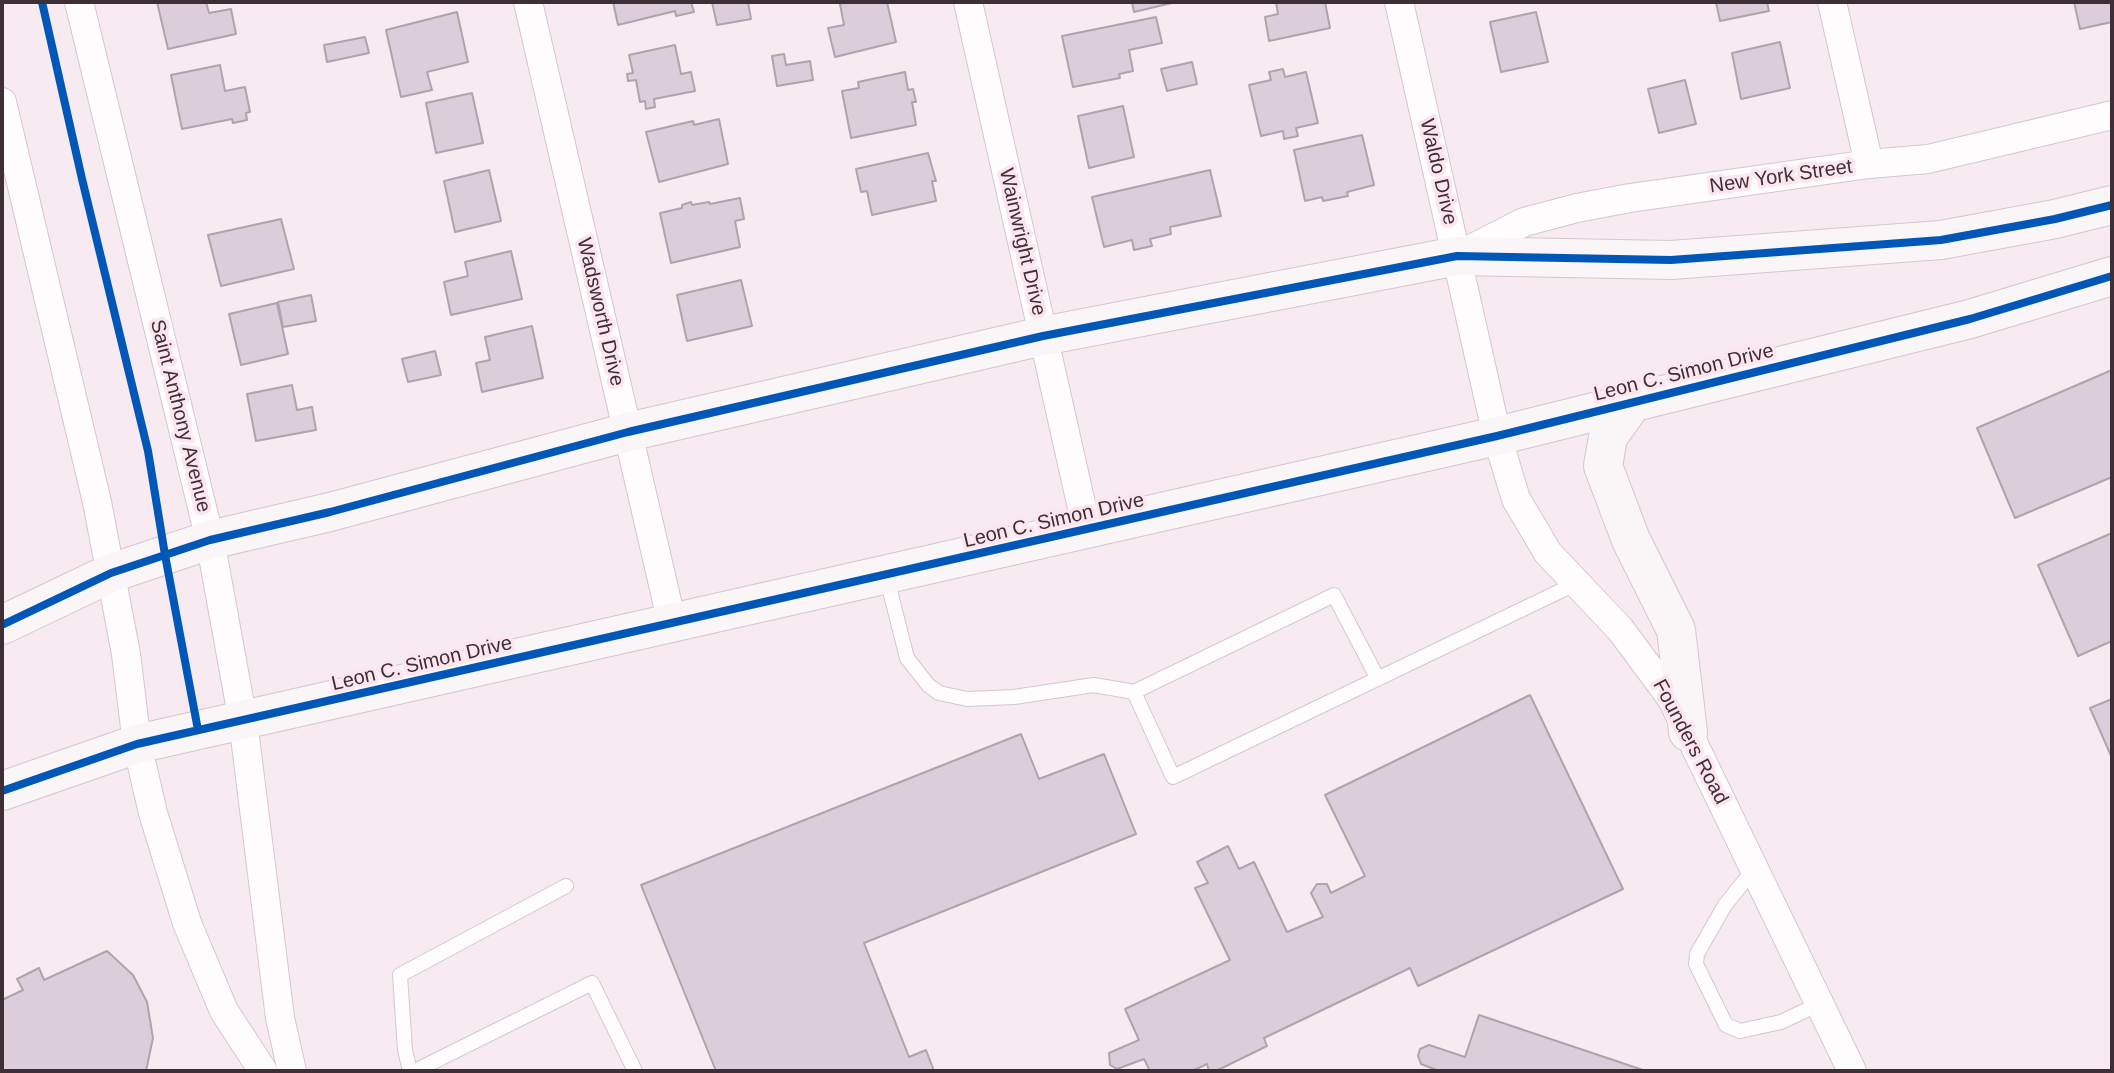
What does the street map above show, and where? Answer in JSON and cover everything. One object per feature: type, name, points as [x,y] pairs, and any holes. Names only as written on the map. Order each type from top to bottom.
[{"type":"main road","points":[[2,625],[111,573],[210,540],[330,512],[628,432],[1043,336],[1457,256],[1671,260],[1941,240],[2112,205]]},
{"type":"main road","name":"Leon C. Simon Drive","points":[[2,791],[137,744],[1497,436],[1970,319],[2112,276]]},
{"type":"main road","points":[[1633,402],[1608,437],[1603,466],[1631,540],[1676,630],[1688,732]]},
{"type":"street","name":"Saint Anthony Avenue","points":[[79,2],[210,540],[243,721],[280,1018],[292,1071]]},
{"type":"street","name":"Wadsworth Drive","points":[[528,2],[672,623]]},
{"type":"street","name":"Wainwright Drive","points":[[968,2],[1087,530]]},
{"type":"street","name":"Waldo Drive","points":[[1399,2],[1497,436]]},
{"type":"street","points":[[1832,2],[1869,164]]},
{"type":"street","points":[[2,102],[97,502],[126,654],[137,744],[153,813],[187,923],[224,1011],[263,1071]]},
{"type":"street","name":"New York Street","points":[[1457,256],[1524,222],[1577,208],[1869,164],[1928,159],[2112,115]]},
{"type":"street","name":"Founders Road","points":[[1497,436],[1521,509],[1548,553],[1620,629],[1672,699],[1852,1071]]},
{"type":"lane","points":[[886,575],[907,658],[916,673],[939,693],[967,699],[1014,697],[1094,685],[1134,692],[1334,595],[1378,679]]},
{"type":"lane","points":[[1134,692],[1173,777],[1575,584]]},
{"type":"lane","points":[[1754,869],[1725,905],[1697,954],[1696,964],[1726,1025],[1740,1031],[1781,1022],[1819,1004]]},
{"type":"lane","points":[[566,886],[400,975],[405,1050],[413,1071],[592,983],[635,1071]]},
{"type":"building","points":[[157,2],[206,2],[209,13],[231,9],[236,34],[168,49]]},
{"type":"building","points":[[613,2],[691,2],[694,12],[676,16],[675,11],[618,25]]},
{"type":"building","points":[[712,2],[748,2],[751,19],[717,25]]},
{"type":"building","points":[[887,2],[896,42],[835,57],[828,28],[844,25],[840,4]]},
{"type":"building","points":[[1132,2],[1176,2],[1134,12]]},
{"type":"building","points":[[1276,2],[1325,2],[1330,28],[1269,41],[1265,17],[1278,14]]},
{"type":"building","points":[[1716,2],[1767,2],[1769,11],[1720,21]]},
{"type":"building","points":[[2074,2],[2112,2],[2112,22],[2080,29]]},
{"type":"building","points":[[457,12],[468,62],[427,72],[432,90],[401,97],[386,30]]},
{"type":"building","points":[[1536,12],[1548,62],[1501,72],[1490,22]]},
{"type":"building","points":[[1156,17],[1162,43],[1129,50],[1133,71],[1119,74],[1120,78],[1073,87],[1062,36]]},
{"type":"building","points":[[365,37],[369,53],[327,62],[324,45]]},
{"type":"building","points":[[1780,42],[1790,88],[1741,99],[1732,53]]},
{"type":"building","points":[[675,45],[681,74],[691,72],[695,91],[654,99],[655,107],[646,109],[645,101],[640,102],[636,80],[628,81],[627,74],[633,73],[629,55]]},
{"type":"building","points":[[784,54],[786,65],[810,61],[813,80],[777,86],[772,56]]},
{"type":"building","points":[[1192,62],[1197,84],[1167,91],[1161,69]]},
{"type":"building","points":[[220,65],[225,91],[245,87],[250,112],[246,113],[247,120],[233,123],[232,119],[182,129],[171,75]]},
{"type":"building","points":[[1283,69],[1285,77],[1306,72],[1318,123],[1296,128],[1298,136],[1284,139],[1283,131],[1261,136],[1249,85],[1271,80],[1269,72]]},
{"type":"building","points":[[905,72],[908,90],[913,89],[916,102],[912,102],[916,125],[851,138],[842,91],[859,88],[858,82]]},
{"type":"building","points":[[1685,80],[1696,124],[1659,133],[1648,89]]},
{"type":"building","points":[[472,93],[483,143],[436,153],[426,103]]},
{"type":"building","points":[[1123,106],[1134,157],[1089,168],[1078,116]]},
{"type":"building","points":[[719,119],[728,164],[659,182],[646,132],[693,121],[694,125]]},
{"type":"building","points":[[1362,135],[1374,185],[1347,192],[1348,196],[1305,201],[1294,150]]},
{"type":"building","points":[[928,153],[936,181],[932,181],[936,201],[872,215],[867,191],[861,192],[856,169]]},
{"type":"building","points":[[489,170],[501,221],[455,232],[444,181]]},
{"type":"building","points":[[1210,170],[1221,216],[1170,227],[1171,234],[1150,239],[1152,246],[1134,250],[1132,240],[1104,247],[1092,197]]},
{"type":"building","points":[[740,198],[744,219],[735,221],[740,247],[671,263],[660,213],[682,208],[682,205],[691,202],[692,205],[710,204]]},
{"type":"building","points":[[281,219],[294,269],[221,286],[208,235]]},
{"type":"building","points":[[511,251],[522,299],[451,315],[444,282],[468,276],[465,262]]},
{"type":"building","points":[[741,280],[752,326],[687,341],[677,295]]},
{"type":"building","points":[[311,295],[316,321],[283,327],[278,302]]},
{"type":"building","points":[[277,303],[288,354],[241,365],[229,314]]},
{"type":"building","points":[[532,326],[543,378],[482,392],[476,363],[490,360],[485,337]]},
{"type":"building","points":[[435,351],[441,375],[408,382],[402,359]]},
{"type":"building","points":[[2112,370],[2112,477],[2015,518],[1977,428]]},
{"type":"building","points":[[292,385],[297,410],[312,407],[316,430],[256,441],[247,394]]},
{"type":"building","points":[[2112,533],[2112,641],[2078,656],[2038,565]]},
{"type":"building","points":[[1530,695],[1623,889],[1418,986],[1410,968],[1264,1038],[1267,1046],[1216,1071],[1209,1071],[1207,1064],[1192,1071],[1150,1071],[1144,1059],[1117,1069],[1110,1065],[1109,1053],[1139,1040],[1125,1009],[1230,960],[1195,888],[1208,883],[1197,862],[1228,846],[1239,869],[1254,862],[1287,932],[1323,917],[1311,893],[1317,884],[1327,884],[1331,893],[1365,876],[1325,795]]},
{"type":"building","points":[[2112,699],[2112,758],[2090,708]]},
{"type":"building","points":[[1021,734],[1039,779],[1104,754],[1136,834],[864,943],[909,1057],[926,1050],[934,1071],[716,1071],[641,885]]},
{"type":"building","points":[[107,951],[133,975],[147,1002],[153,1038],[146,1071],[2,1071],[2,1000],[23,990],[17,979],[39,968],[44,980]]},
{"type":"building","points":[[1479,1015],[1646,1071],[1439,1071],[1421,1064],[1418,1056],[1420,1049],[1429,1045],[1465,1057]]},
{"type":"cycle path","points":[[42,2],[148,451],[198,730]]},
{"type":"cycle path","points":[[2,625],[111,573],[210,540],[330,512],[628,432],[1043,336],[1457,256],[1671,260],[1941,240],[2112,205]]},
{"type":"cycle path","points":[[2,791],[137,744],[1497,436],[1970,319],[2112,276]]}]
